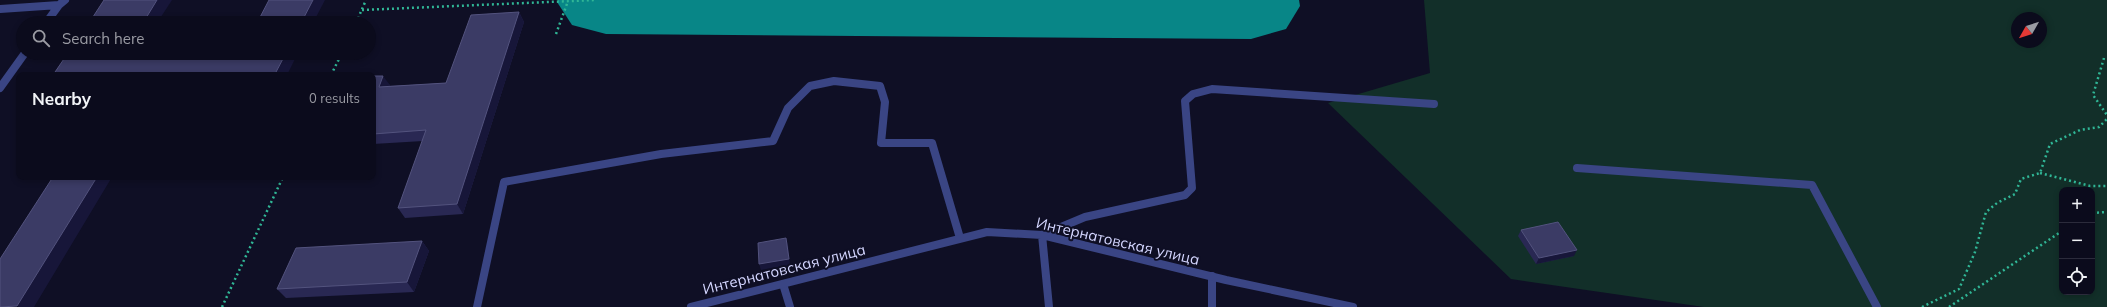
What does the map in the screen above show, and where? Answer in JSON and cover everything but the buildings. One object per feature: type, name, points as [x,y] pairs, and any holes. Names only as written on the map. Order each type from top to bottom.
[{"type":"street","points":[[51,16],[59,5],[65,0]]},
{"type":"street","points":[[0,9],[59,5]]},
{"type":"street","points":[[0,88],[20,60]]},
{"type":"street","points":[[476,307],[504,182],[661,154],[773,141],[788,108],[810,86],[834,81],[880,86],[885,102],[881,143],[932,142],[960,238]]},
{"type":"street","points":[[1049,307],[1042,235],[1085,217],[1185,195],[1192,188],[1185,101],[1193,94],[1212,89],[1434,104]]},
{"type":"street","points":[[1577,168],[1812,184],[1877,307]]},
{"type":"street","name":"Интернатовская улица","points":[[691,307],[987,232],[1042,235],[1212,276],[1353,307]]},
{"type":"street","points":[[1212,276],[1212,307]]},
{"type":"street","points":[[783,284],[790,307]]},
{"type":"path","points":[[359,16],[366,0]]},
{"type":"path","points":[[362,10],[595,0]]},
{"type":"path","points":[[556,34],[568,1]]},
{"type":"path","points":[[2104,58],[2093,95],[2107,115]]},
{"type":"path","points":[[332,72],[338,60]]},
{"type":"path","points":[[2040,173],[2050,144],[2080,130],[2099,127],[2107,119]]},
{"type":"path","points":[[1922,307],[1959,289],[1974,252],[1986,212],[1997,203],[2015,194],[2021,179],[2040,173],[2090,186],[2107,186]]},
{"type":"path","points":[[222,307],[282,180]]},
{"type":"path","points":[[2095,213],[2107,212]]},
{"type":"path","points":[[1949,307],[2059,233]]},
{"type":"green space","points":[[1424,0],[2107,0],[2107,307],[1704,307],[1511,279],[1328,103],[1430,73]]},
{"type":"runway","points":[[607,0],[606,2],[1251,6],[1250,0]]}]
